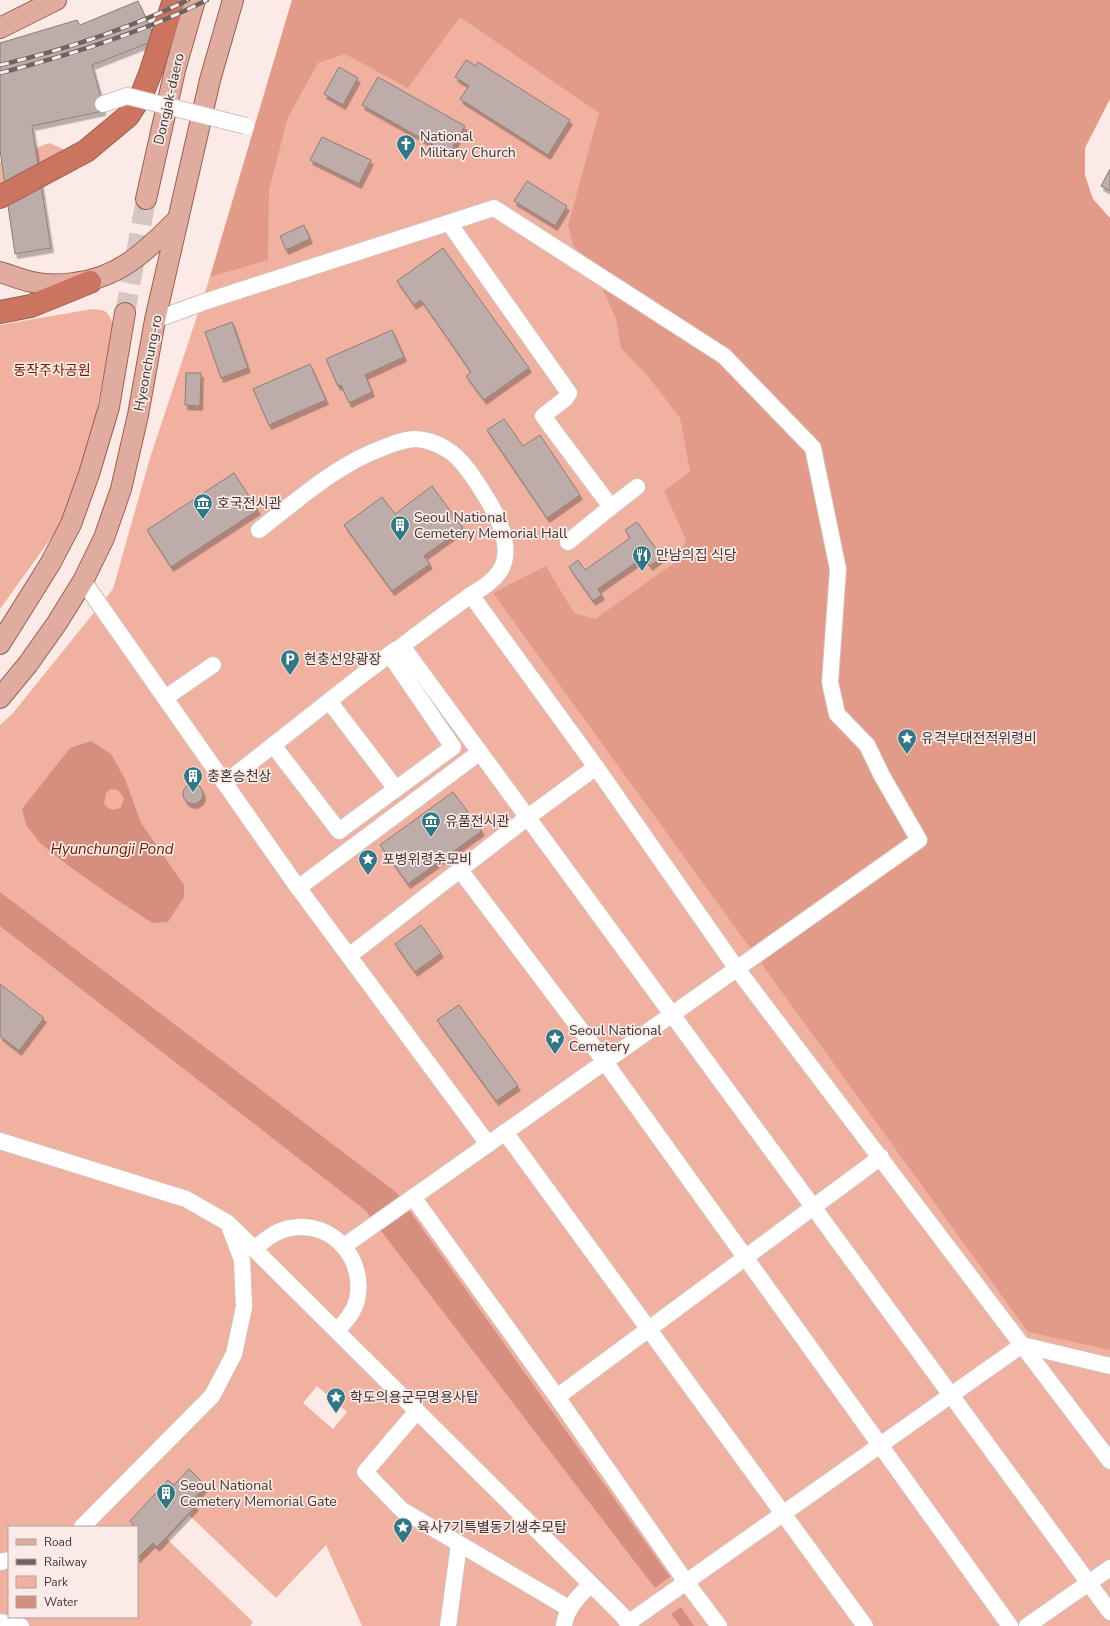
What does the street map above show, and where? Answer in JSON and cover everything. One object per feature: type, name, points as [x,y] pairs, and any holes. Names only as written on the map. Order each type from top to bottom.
[{"type":"highway","points":[[0,197],[86,151],[128,116],[142,94],[150,74],[174,0]]},
{"type":"highway","points":[[0,312],[31,306],[90,282]]},
{"type":"main road","points":[[0,28],[56,0]]},
{"type":"main road","name":"Dongjak-daero","points":[[146,199],[175,70],[195,0]]},
{"type":"main road","name":"Hyeonchung-ro","points":[[0,698],[32,658],[57,623],[83,581],[104,538],[121,489],[138,415],[155,320],[178,219],[210,80],[233,0]]},
{"type":"main road","points":[[0,272],[32,282],[61,285],[90,282],[114,273],[131,262],[152,245],[178,219]]},
{"type":"main road","points":[[0,644],[50,564],[71,524],[89,474],[109,408],[125,313]]},
{"type":"street","points":[[104,104],[127,96],[246,126]]},
{"type":"street","points":[[155,320],[204,302],[494,208],[724,356],[813,448],[838,570],[830,682],[837,714],[867,745],[882,776],[919,840],[344,1246]]},
{"type":"street","points":[[449,223],[569,393],[565,399],[543,416],[611,507]]},
{"type":"street","points":[[225,783],[396,650],[471,595],[492,582],[502,569],[505,554],[505,537],[499,518],[463,465],[446,448],[428,441],[414,439],[396,443],[363,456],[323,479],[259,530]]},
{"type":"street","points":[[568,542],[637,487]]},
{"type":"street","points":[[83,581],[298,888],[488,1144]]},
{"type":"street","points":[[471,595],[596,768],[737,969],[1110,1461]]},
{"type":"street","points":[[396,650],[480,752],[1110,1612]]},
{"type":"street","points":[[273,746],[339,831],[453,747],[396,650]]},
{"type":"street","points":[[165,698],[213,665]]},
{"type":"street","points":[[329,701],[396,790]]},
{"type":"street","points":[[298,888],[480,752]]},
{"type":"street","points":[[349,956],[528,817],[596,768]]},
{"type":"street","points":[[460,870],[605,1062],[1010,1626]]},
{"type":"street","points":[[505,1132],[865,1626]]},
{"type":"street","points":[[0,1141],[186,1199],[228,1223],[590,1585],[622,1615],[629,1625],[686,1582],[1022,1345],[1110,1366]]},
{"type":"street","points":[[557,1397],[881,1157]]},
{"type":"street","points":[[413,1197],[557,1397],[686,1582],[719,1626]]},
{"type":"street","points":[[83,1526],[212,1396],[234,1354],[244,1307],[243,1268],[242,1260],[228,1223]]},
{"type":"street","points":[[254,1249],[273,1234],[291,1228],[309,1227],[328,1234],[344,1246],[354,1262],[359,1282],[356,1302],[348,1319],[337,1331]]},
{"type":"street","points":[[417,1411],[365,1472],[402,1510],[570,1609]]},
{"type":"street","points":[[448,1626],[459,1544]]},
{"type":"street","points":[[1028,1626],[1110,1568]]},
{"type":"street","points":[[564,1626],[565,1617],[574,1601],[590,1585]]},
{"type":"street","points":[[0,1622],[21,1626]]},
{"type":"green space","name":"Seoul National Cemetery","points":[[292,0],[758,0],[1110,523],[1110,1626],[362,1626],[326,1545],[276,1598],[189,1515],[167,1539],[253,1622],[250,1626],[0,1626],[0,725],[13,713],[113,589],[150,458],[210,277]],"holes":[[[317,1386],[347,1412],[333,1429],[303,1403]]]},
{"type":"green space","points":[[49,143],[72,153],[0,189],[0,162]]},
{"type":"green space","name":"동작주차공원","points":[[92,309],[106,312],[110,316],[113,324],[92,435],[64,520],[0,609],[0,325]]},
{"type":"shaded area","points":[[292,0],[1110,0],[1110,99],[1085,148],[1085,175],[1093,199],[1110,218],[1110,1350],[1028,1332],[493,593],[546,566],[574,613],[595,619],[677,561],[686,540],[664,491],[690,472],[680,418],[647,375],[621,348],[616,319],[593,268],[573,245],[568,225],[599,113],[460,17],[408,88],[345,54],[318,63],[288,117],[269,190],[268,260],[210,277]]},
{"type":"water","name":"Hyunchungji Pond","points":[[91,741],[111,754],[125,779],[141,823],[184,885],[184,897],[168,922],[152,923],[111,896],[40,843],[26,825],[22,809],[70,748]],"holes":[[[111,789],[118,790],[124,798],[121,807],[111,810],[104,803],[106,793]]]},
{"type":"water","points":[[0,892],[397,1193],[670,1577],[655,1588],[365,1210],[0,926]]},
{"type":"water","points":[[681,1607],[694,1626],[680,1626],[671,1614]]},
{"type":"building","points":[[138,1],[156,40],[92,65],[103,104],[103,111],[32,126],[51,248],[15,254],[0,150],[0,43],[77,20],[80,25]]},
{"type":"building","points":[[466,60],[476,66],[478,62],[570,120],[548,155],[460,99],[469,86],[455,77]]},
{"type":"building","points":[[339,67],[358,78],[343,105],[324,94]]},
{"type":"building","points":[[378,77],[465,126],[449,154],[362,105]]},
{"type":"building","points":[[322,137],[371,160],[359,184],[310,160]]},
{"type":"building","points":[[1110,169],[1110,191],[1101,186]]},
{"type":"building","points":[[527,181],[567,206],[555,226],[514,201]]},
{"type":"building","points":[[304,225],[310,239],[286,250],[280,236]]},
{"type":"building","points":[[443,248],[529,368],[484,400],[466,376],[471,372],[421,300],[414,305],[397,281]]},
{"type":"building","points":[[232,322],[248,368],[221,378],[205,332]]},
{"type":"building","points":[[392,330],[404,357],[365,375],[372,392],[349,403],[341,385],[338,386],[326,359]]},
{"type":"building","points":[[310,364],[326,400],[269,425],[253,389]]},
{"type":"building","points":[[186,373],[201,373],[200,406],[185,405]]},
{"type":"building","points":[[504,419],[523,446],[540,435],[580,495],[547,518],[487,430]]},
{"type":"building","name":"호국전시관","points":[[234,473],[258,510],[171,567],[147,530]]},
{"type":"building","name":"Seoul National Cemetery Memorial Hall","points":[[432,486],[463,528],[424,556],[430,564],[392,591],[344,525],[382,497],[395,514]]},
{"type":"building","points":[[637,522],[662,557],[650,566],[644,557],[598,589],[602,595],[593,601],[569,567],[578,560],[585,570],[630,538],[625,530]]},
{"type":"building","name":"충혼승천상","points":[[193,784],[200,787],[203,794],[200,801],[193,804],[186,801],[183,794],[186,787]]},
{"type":"building","name":"유품전시관","points":[[453,792],[482,831],[408,884],[380,845]]},
{"type":"building","points":[[421,925],[441,953],[415,972],[395,944]]},
{"type":"building","points":[[0,984],[44,1018],[19,1051],[0,1036]]},
{"type":"building","points":[[459,1005],[518,1086],[496,1101],[437,1020]]},
{"type":"building","name":"Seoul National Cemetery Memorial Gate","points":[[189,1469],[206,1486],[191,1502],[196,1506],[157,1547],[153,1543],[138,1558],[138,1526],[134,1526],[130,1521],[168,1480],[174,1485]]},
{"type":"tunnel","points":[[125,313],[146,199]]},
{"type":"railway","points":[[0,65],[48,53],[96,38],[165,11],[188,0]]},
{"type":"railway","points":[[0,73],[53,59],[131,33],[207,0]]},
{"type":"place","name":"National Military Church","points":[[406,161]]},
{"type":"place","name":"호국전시관","points":[[203,520]]},
{"type":"place","name":"Seoul National Cemetery Memorial Hall","points":[[400,542]]},
{"type":"place","name":"만남의집 식당","points":[[642,572]]},
{"type":"place","name":"현충선양광장","points":[[290,676]]},
{"type":"place","name":"유격부대전적위령비","points":[[907,755]]},
{"type":"place","name":"충혼승천상","points":[[193,793]]},
{"type":"place","name":"유품전시관","points":[[431,838]]},
{"type":"place","name":"포병위령추모비","points":[[368,876]]},
{"type":"place","name":"Seoul National Cemetery","points":[[555,1055]]},
{"type":"place","name":"학도의용군무명용사탑","points":[[336,1414]]},
{"type":"place","name":"Seoul National Cemetery Memorial Gate","points":[[166,1510]]},
{"type":"place","name":"육사7기특별동기생추모탑","points":[[403,1544]]}]
